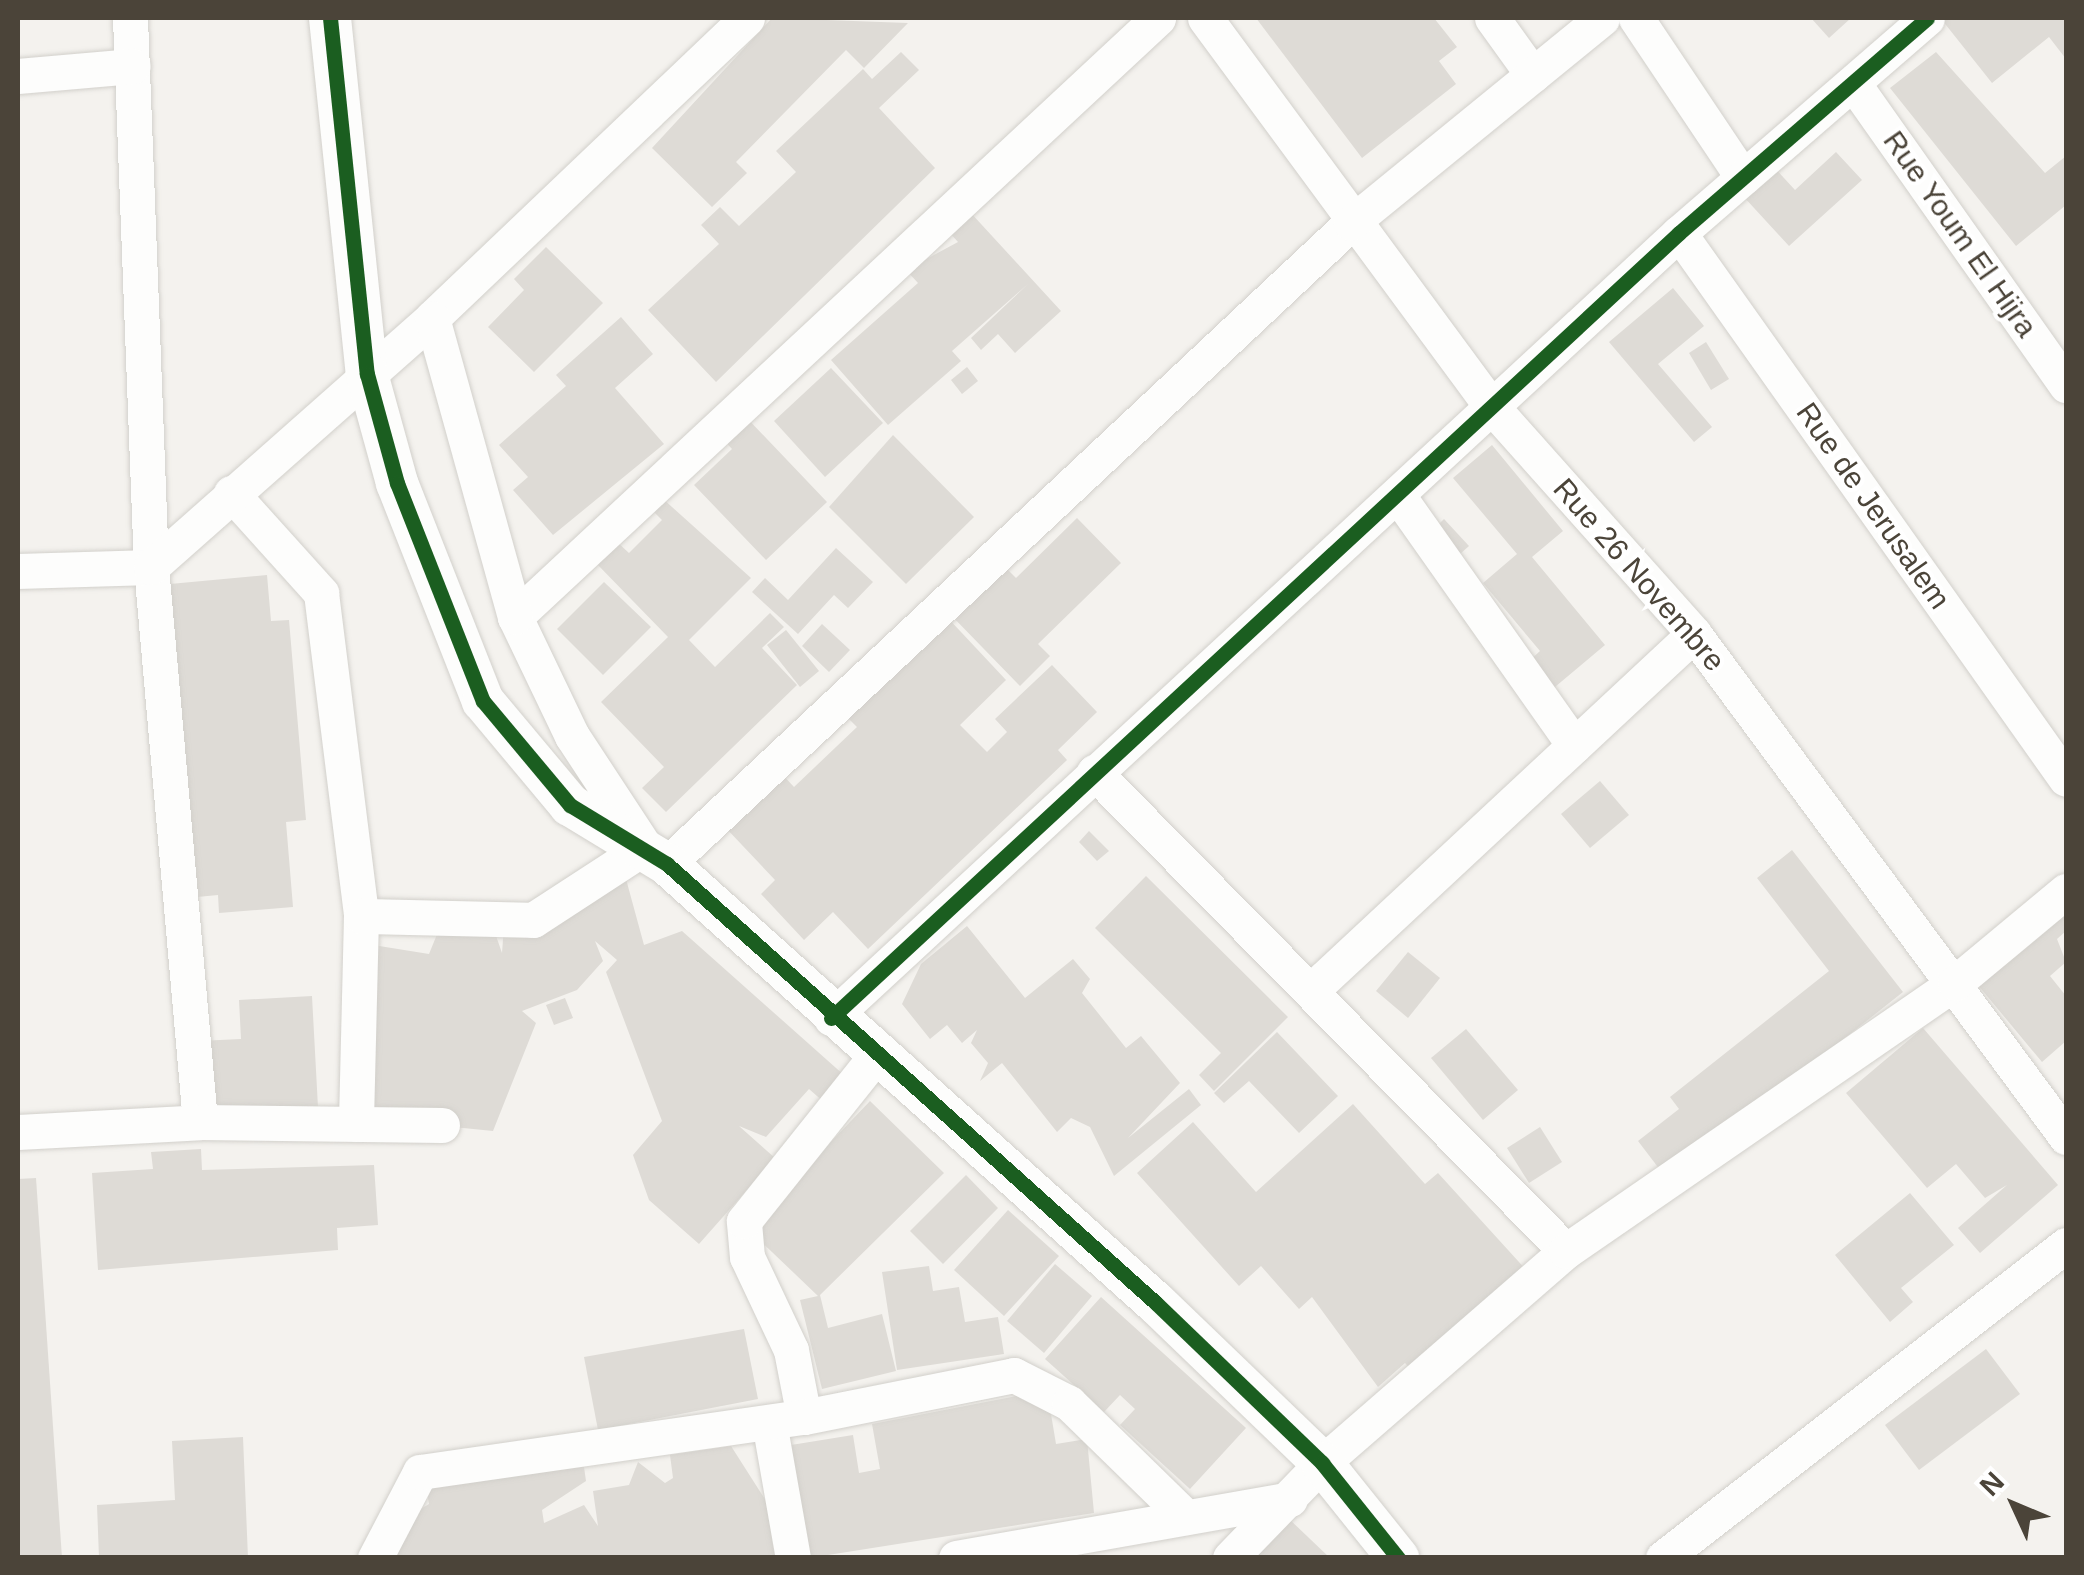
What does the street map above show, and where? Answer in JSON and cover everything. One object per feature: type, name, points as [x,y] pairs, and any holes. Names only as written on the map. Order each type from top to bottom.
[{"type":"street","points":[[130,18],[151,567],[200,1122]]},
{"type":"street","points":[[330,18],[367,374],[397,482],[482,701],[570,804],[656,856],[1322,1463],[1398,1558]]},
{"type":"street","points":[[18,571],[151,567],[432,318],[747,18]]},
{"type":"street","points":[[515,617],[1158,18]]},
{"type":"street","name":"Rue 26 Novembre","points":[[1205,18],[1350,223],[1492,407],[1694,634],[2066,1137]]},
{"type":"street","points":[[1492,18],[1532,74]]},
{"type":"street","points":[[361,916],[533,920],[656,856],[1350,223],[1602,18]]},
{"type":"street","points":[[1636,18],[1743,178]]},
{"type":"street","points":[[831,1018],[1094,772],[1399,497],[1679,233],[1927,18]]},
{"type":"street","points":[[18,76],[133,66]]},
{"type":"street","name":"Rue Youm El Hijra","points":[[1853,83],[2066,385]]},
{"type":"street","name":"Rue de Jerusalem","points":[[1679,233],[2066,779]]},
{"type":"street","points":[[432,318],[515,617],[572,736],[656,856]]},
{"type":"street","points":[[232,493],[321,594],[361,916],[356,1124]]},
{"type":"street","points":[[1399,497],[1574,745]]},
{"type":"street","points":[[1315,987],[1694,634]]},
{"type":"street","points":[[1094,772],[1315,987],[1566,1250]]},
{"type":"street","points":[[1230,1558],[1322,1463],[1566,1250],[1955,982],[2066,892]]},
{"type":"street","points":[[793,1558],[786,1419],[791,1350],[747,1257],[744,1221],[875,1057]]},
{"type":"street","points":[[18,1132],[200,1122],[442,1124]]},
{"type":"street","points":[[1664,1558],[1711,1544],[2066,1245]]},
{"type":"street","points":[[375,1558],[420,1472],[786,1419],[1014,1375],[1038,1382],[1186,1517]]},
{"type":"street","points":[[956,1558],[1290,1499]]},
{"type":"building","points":[[772,18],[908,23],[864,68],[846,50],[736,162],[747,173],[712,207],[652,148]]},
{"type":"building","points":[[1256,18],[1434,18],[1457,47],[1439,61],[1456,84],[1362,158]]},
{"type":"building","points":[[1811,18],[1851,18],[1829,38]]},
{"type":"building","points":[[2066,18],[2066,59],[2049,37],[1992,83],[1942,20]]},
{"type":"building","points":[[901,52],[919,70],[879,108],[935,168],[716,382],[648,310],[719,244],[701,225],[720,207],[739,226],[796,172],[776,151],[863,69],[872,79]]},
{"type":"building","points":[[1936,52],[2045,173],[2066,156],[2066,205],[2016,246],[1890,88]]},
{"type":"building","points":[[1836,152],[1862,180],[1789,246],[1743,196],[1774,167],[1795,190]]},
{"type":"building","points":[[970,212],[1061,311],[1015,353],[998,334],[981,350],[971,338],[1028,284],[952,351],[961,361],[888,425],[831,360],[918,283],[906,270],[958,242],[949,232]]},
{"type":"building","points":[[546,247],[603,303],[534,372],[488,327],[524,290],[514,279]]},
{"type":"building","points":[[1673,288],[1704,326],[1658,364],[1712,427],[1694,442],[1609,342]]},
{"type":"building","points":[[621,317],[653,354],[615,388],[664,444],[553,535],[513,490],[528,477],[499,445],[566,386],[556,375]]},
{"type":"building","points":[[1706,342],[1729,379],[1711,390],[1689,353]]},
{"type":"building","points":[[967,367],[978,381],[962,394],[951,380]]},
{"type":"building","points":[[831,368],[883,423],[825,477],[774,421]]},
{"type":"building","points":[[745,416],[827,502],[766,560],[694,485],[732,449],[722,438]]},
{"type":"building","points":[[893,435],[974,517],[906,584],[829,507]]},
{"type":"building","points":[[1492,445],[1563,531],[1532,557],[1605,645],[1549,692],[1526,664],[1540,651],[1483,583],[1517,554],[1453,478]]},
{"type":"building","points":[[662,498],[751,578],[689,640],[715,667],[770,613],[784,627],[762,648],[797,685],[666,812],[642,788],[664,767],[601,702],[668,637],[595,562],[616,541],[629,553],[662,520],[651,509]]},
{"type":"building","points":[[1077,518],[1121,563],[1038,644],[1050,656],[1020,686],[948,612],[1000,562],[1016,578]]},
{"type":"building","points":[[1444,519],[1469,546],[1451,562],[1427,536]]},
{"type":"building","points":[[836,548],[873,582],[848,608],[834,595],[798,634],[752,592],[765,578],[788,600]]},
{"type":"building","points":[[267,575],[271,621],[289,620],[306,820],[286,822],[293,907],[219,913],[218,895],[197,897],[170,584]]},
{"type":"building","points":[[604,582],[651,627],[603,675],[557,629]]},
{"type":"building","points":[[946,616],[1006,680],[960,725],[987,752],[1007,732],[995,719],[1052,665],[1097,712],[1058,750],[1067,760],[868,949],[833,912],[804,940],[761,894],[775,880],[724,826],[780,772],[794,787],[857,727],[844,714]]},
{"type":"building","points":[[822,624],[850,650],[829,672],[802,646]]},
{"type":"building","points":[[786,630],[819,671],[800,687],[767,645]]},
{"type":"building","points":[[1600,781],[1629,815],[1590,848],[1561,814]]},
{"type":"building","points":[[1089,831],[1109,851],[1097,861],[1079,842]]},
{"type":"building","points":[[1792,850],[1903,992],[1667,1179],[1638,1141],[1679,1109],[1670,1097],[1829,971],[1757,878]]},
{"type":"building","points":[[1146,876],[1288,1017],[1214,1091],[1199,1075],[1221,1053],[1095,928]]},
{"type":"building","points":[[626,879],[644,945],[682,931],[863,1092],[841,1117],[809,1089],[766,1137],[739,1126],[775,1158],[699,1244],[649,1200],[633,1155],[662,1121],[606,972],[617,960],[595,941],[603,961],[577,990],[522,1011],[536,1023],[493,1131],[364,1118],[373,945],[429,954],[440,927],[494,930],[502,953],[504,926]]},
{"type":"building","points":[[2066,904],[2066,931],[2057,939],[2066,962],[2050,976],[2066,996],[2066,1041],[2042,1062],[1967,972]]},
{"type":"building","points":[[967,926],[1025,998],[1073,959],[1090,979],[1082,993],[1126,1048],[1141,1036],[1180,1083],[1128,1138],[1189,1089],[1201,1105],[1114,1176],[1090,1127],[1071,1118],[1057,1132],[1002,1063],[980,1081],[988,1063],[971,1043],[977,1030],[962,1043],[947,1025],[930,1039],[902,1004],[921,964]]},
{"type":"building","points":[[1408,952],[1440,978],[1408,1018],[1376,991]]},
{"type":"building","points":[[312,996],[319,1126],[203,1133],[199,1041],[241,1039],[239,1000]]},
{"type":"building","points":[[565,998],[573,1018],[554,1025],[546,1005]]},
{"type":"building","points":[[1923,1028],[2058,1185],[1980,1253],[1958,1228],[2007,1185],[1985,1198],[1956,1164],[1927,1188],[1846,1093]]},
{"type":"building","points":[[1466,1029],[1518,1090],[1483,1120],[1431,1058]]},
{"type":"building","points":[[1277,1032],[1338,1096],[1299,1133],[1249,1081],[1224,1103],[1214,1093]]},
{"type":"building","points":[[870,1101],[944,1173],[820,1295],[828,1328],[882,1314],[896,1371],[822,1389],[800,1300],[818,1296],[748,1229]]},
{"type":"building","points":[[1353,1104],[1425,1184],[1438,1173],[1528,1272],[1424,1383],[1405,1363],[1378,1387],[1312,1297],[1299,1309],[1261,1266],[1239,1286],[1137,1173],[1193,1122],[1256,1192]]},
{"type":"building","points":[[1540,1127],[1562,1162],[1529,1183],[1507,1148]]},
{"type":"building","points":[[201,1149],[202,1170],[374,1165],[378,1225],[337,1228],[338,1250],[98,1270],[92,1173],[153,1169],[151,1152]]},
{"type":"building","points":[[966,1175],[998,1208],[943,1264],[910,1231]]},
{"type":"building","points":[[36,1178],[62,1558],[18,1558],[18,1179]]},
{"type":"building","points":[[1910,1193],[1954,1245],[1901,1288],[1913,1302],[1890,1322],[1835,1255]]},
{"type":"building","points":[[1008,1210],[1059,1256],[1004,1316],[954,1270]]},
{"type":"building","points":[[1055,1264],[1092,1296],[1044,1353],[1007,1321]]},
{"type":"building","points":[[929,1266],[933,1291],[959,1287],[965,1322],[998,1317],[1004,1354],[897,1370],[882,1272]]},
{"type":"building","points":[[1101,1297],[1246,1428],[1190,1489],[1120,1425],[1135,1409],[1120,1395],[1104,1412],[1045,1359]]},
{"type":"building","points":[[744,1329],[758,1399],[598,1430],[584,1357]]},
{"type":"building","points":[[1986,1349],[2020,1394],[1919,1470],[1885,1425]]},
{"type":"building","points":[[1047,1390],[1056,1444],[1087,1439],[1094,1513],[809,1558],[791,1445],[853,1435],[859,1473],[880,1469],[872,1424]]},
{"type":"building","points":[[243,1437],[248,1558],[99,1558],[97,1505],[175,1500],[172,1441]]},
{"type":"building","points":[[731,1446],[766,1501],[775,1558],[394,1558],[409,1516],[429,1504],[425,1481],[572,1462],[584,1467],[586,1481],[542,1510],[544,1523],[584,1505],[598,1526],[593,1491],[629,1485],[638,1462],[665,1483],[673,1478],[670,1455]]},
{"type":"building","points":[[1287,1517],[1330,1558],[1248,1558]]},
{"type":"cycle path","points":[[330,18],[367,374],[397,483],[483,701],[570,805],[667,864],[1156,1303],[1322,1463],[1398,1558]]},
{"type":"cycle path","points":[[831,1018],[1679,233],[1927,18]]}]
